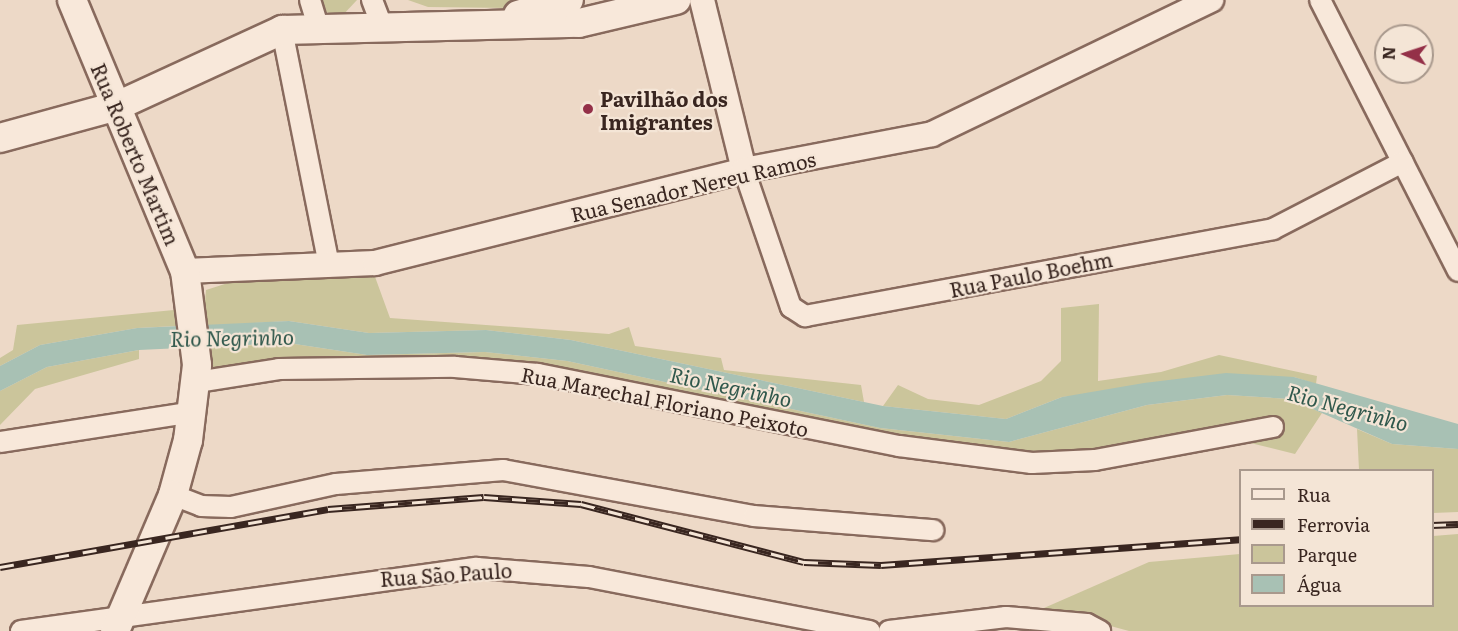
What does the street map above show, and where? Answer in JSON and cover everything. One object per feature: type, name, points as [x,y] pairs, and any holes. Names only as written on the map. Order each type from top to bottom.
[{"type":"main road","name":"Rua Roberto Martim","points":[[72,0],[184,271],[193,310],[197,373],[193,412],[173,495],[119,623]]},
{"type":"main road","points":[[489,21],[569,0]]},
{"type":"main road","points":[[0,138],[117,106],[314,13],[382,26],[489,21],[579,23],[676,0]]},
{"type":"street","points":[[372,0],[382,26]]},
{"type":"street","points":[[702,0],[744,170]]},
{"type":"street","name":"Rua Senador Nereu Ramos","points":[[184,271],[329,266],[397,259],[744,170],[954,126],[1211,0]]},
{"type":"street","points":[[1320,0],[1458,271]]},
{"type":"street","points":[[282,30],[329,266]]},
{"type":"street","name":"Rua Paulo Boehm","points":[[744,170],[792,308],[805,316],[1274,229],[1402,162]]},
{"type":"street","name":"Rua Marechal Floriano Peixoto","points":[[197,373],[279,369],[455,368],[538,374],[899,446],[1032,463],[1095,460],[1273,427]]},
{"type":"street","points":[[0,442],[193,412]]},
{"type":"street","points":[[173,495],[201,506],[231,507],[336,484],[503,470],[754,516],[933,530]]},
{"type":"street","name":"Rua São Paulo","points":[[21,631],[119,623],[417,573],[512,568],[589,577],[870,631]]},
{"type":"street","points":[[889,631],[1006,617],[1087,624],[1100,631]]},
{"type":"green space","points":[[318,0],[357,0],[341,17],[323,11]]},
{"type":"green space","points":[[408,0],[548,0],[510,8],[428,7]]},
{"type":"green space","points":[[374,274],[390,318],[609,334],[629,327],[635,346],[721,358],[724,370],[861,385],[864,402],[571,340],[486,330],[369,333],[289,321],[203,326],[206,290],[228,283]]},
{"type":"green space","points":[[1099,304],[1098,381],[1161,372],[1219,355],[1317,376],[1316,384],[1294,377],[1062,397],[1006,419],[883,406],[898,385],[928,399],[979,405],[1041,381],[1061,361],[1061,308]]},
{"type":"green space","points":[[174,310],[176,326],[137,328],[40,345],[0,366],[0,358],[13,350],[17,325]]},
{"type":"green space","points":[[288,343],[367,355],[485,352],[567,361],[880,428],[1009,442],[1147,405],[1227,395],[1290,399],[1322,413],[1295,454],[1222,436],[1032,463],[538,374],[208,379],[206,348]]},
{"type":"green space","points":[[139,350],[139,359],[35,389],[0,425],[0,391],[47,367]]},
{"type":"green space","points":[[1357,429],[1392,444],[1458,449],[1458,512],[1434,513],[1434,469],[1359,469]]},
{"type":"green space","points":[[1458,534],[1458,631],[1129,631],[1044,608],[1149,562],[1239,554],[1239,607],[1434,607],[1434,536]]},
{"type":"water","name":"Rio Negrinho","points":[[289,321],[369,333],[486,330],[571,340],[883,406],[1006,419],[1062,397],[1144,383],[1226,373],[1294,377],[1458,424],[1458,449],[1392,444],[1290,399],[1227,395],[1147,405],[1009,442],[880,428],[567,361],[485,352],[367,355],[288,343],[139,350],[47,367],[0,391],[0,366],[40,345],[137,328]]},
{"type":"railway","points":[[0,567],[328,509],[484,497],[581,504],[804,562],[881,565],[1239,539]]},
{"type":"railway","points":[[1434,525],[1458,524]]},
{"type":"place","name":"Pavilhão dos Imigrantes","points":[[588,109]]}]
